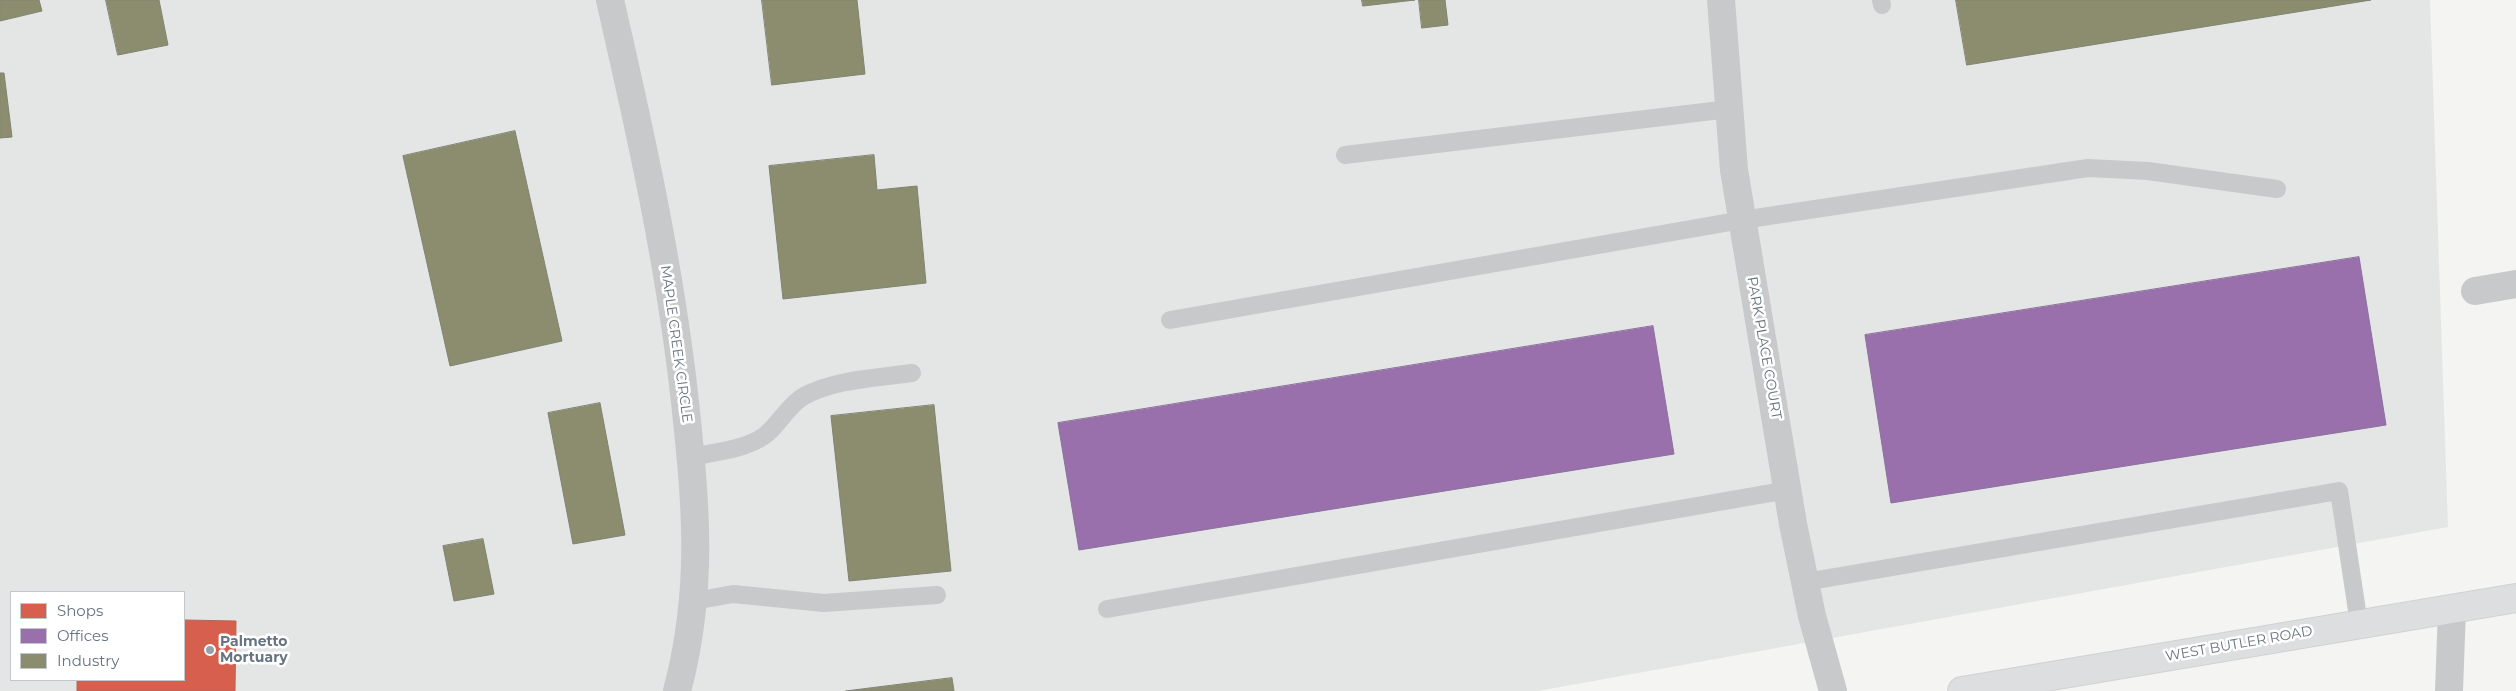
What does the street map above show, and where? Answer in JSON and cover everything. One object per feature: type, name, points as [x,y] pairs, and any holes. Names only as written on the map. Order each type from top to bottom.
[{"type":"main road","name":"WEST BUTLER ROAD","points":[[1962,691],[2516,598]]},
{"type":"street","name":"MAPLE CREEK CIRCLE","points":[[610,0],[657,213],[675,317],[696,502],[697,556],[694,601],[685,661],[677,691]]},
{"type":"street","name":"PARK PLACE COURT","points":[[1721,0],[1734,170],[1742,220],[1805,582],[1833,691]]},
{"type":"street","points":[[2475,291],[2516,284]]},
{"type":"street","points":[[2449,691],[2452,609]]},
{"type":"lane","points":[[1345,155],[1729,109]]},
{"type":"lane","points":[[1170,320],[1742,220],[2088,168],[2148,171],[2276,189]]},
{"type":"lane","points":[[691,457],[732,448],[764,436],[793,404],[817,391],[864,380],[912,373]]},
{"type":"lane","points":[[1107,609],[1788,490]]},
{"type":"lane","points":[[1805,582],[2339,491],[2359,624]]},
{"type":"lane","points":[[694,601],[733,594],[824,603],[937,595]]},
{"type":"shaded area","points":[[0,0],[2430,0],[2448,527],[1538,691],[0,691]]},
{"type":"building: Shops","name":"Palmetto Mortuary","points":[[185,620],[236,621],[235,691],[77,691],[77,681],[185,681]]},
{"type":"building: Offices","points":[[2359,257],[2386,425],[1891,503],[1865,335]]},
{"type":"building: Offices","points":[[1653,326],[1674,454],[1079,550],[1058,423]]},
{"type":"building: Industry","points":[[0,0],[39,0],[42,11],[0,21]]},
{"type":"building: Industry","points":[[106,0],[159,0],[168,45],[118,55]]},
{"type":"building: Industry","points":[[762,0],[857,0],[865,74],[772,85]]},
{"type":"building: Industry","points":[[1362,0],[1415,0],[1363,6]]},
{"type":"building: Industry","points":[[1419,0],[1445,0],[1448,25],[1422,28]]},
{"type":"building: Industry","points":[[1956,0],[2371,0],[1967,65]]},
{"type":"building: Industry","points":[[0,73],[4,73],[12,137],[0,138]]},
{"type":"building: Industry","points":[[515,131],[562,341],[450,366],[403,156]]},
{"type":"building: Industry","points":[[874,155],[877,190],[917,186],[926,283],[783,299],[769,166]]},
{"type":"building: Industry","points":[[600,403],[625,535],[573,544],[548,413]]},
{"type":"building: Industry","points":[[934,405],[951,571],[849,581],[831,416]]},
{"type":"building: Industry","points":[[483,539],[494,594],[454,601],[443,546]]},
{"type":"building: Industry","points":[[952,678],[954,691],[846,691]]},
{"type":"place","name":"Palmetto Mortuary","points":[[210,650]]}]
